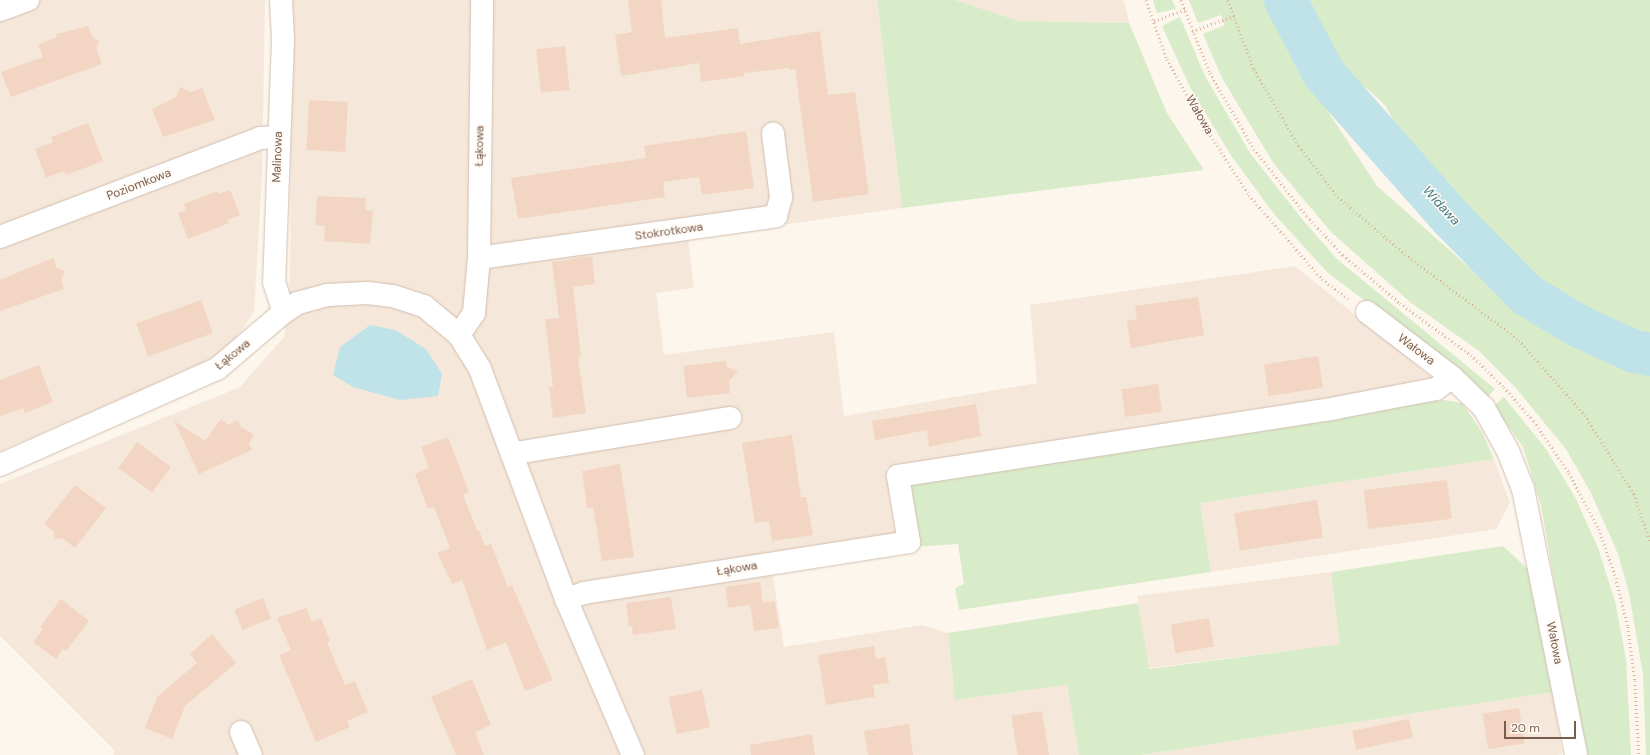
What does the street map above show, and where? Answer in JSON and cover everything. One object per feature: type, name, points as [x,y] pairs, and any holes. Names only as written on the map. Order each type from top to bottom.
[{"type":"street","points":[[0,10],[28,0]]},
{"type":"street","name":"Malinowa","points":[[281,0],[283,40],[278,137],[274,282],[284,312]]},
{"type":"street","name":"Łąkowa","points":[[459,335],[474,314],[479,258],[482,0]]},
{"type":"street","name":"Stokrotkowa","points":[[479,258],[776,216],[782,197],[773,134]]},
{"type":"street","name":"Poziomkowa","points":[[0,237],[260,138],[278,137]]},
{"type":"street","name":"Łąkowa","points":[[0,465],[217,369],[284,312],[298,303],[327,295],[368,293],[393,296],[424,306],[459,335],[480,369],[566,599],[633,755]]},
{"type":"street","name":"Wałowa","points":[[1367,312],[1452,377],[1484,408],[1508,451],[1522,489],[1576,755]]},
{"type":"street","name":"Łąkowa","points":[[566,599],[584,593],[909,542],[898,476],[1336,408],[1436,389],[1452,377]]},
{"type":"street","points":[[512,455],[522,452],[730,418]]},
{"type":"street","points":[[241,732],[251,755]]},
{"type":"path","name":"Wałowa","points":[[1146,0],[1167,58],[1202,122],[1249,195],[1322,279],[1367,312]]},
{"type":"path","points":[[1228,0],[1254,69],[1299,146],[1338,197],[1405,254],[1524,346],[1585,415],[1634,494],[1650,540]]},
{"type":"path","points":[[1154,21],[1185,10]]},
{"type":"path","points":[[1192,31],[1234,16]]},
{"type":"shaded area","points":[[0,0],[265,0],[262,176],[254,312],[236,339],[209,361],[0,451]]},
{"type":"shaded area","points":[[292,0],[877,0],[902,208],[688,238],[694,288],[656,293],[664,355],[834,332],[844,416],[1037,383],[1030,305],[1295,266],[1434,379],[1370,394],[886,468],[895,534],[770,556],[784,647],[922,625],[948,633],[955,700],[1067,685],[1079,755],[113,755],[115,751],[0,636],[0,484],[240,387],[284,337],[290,281]]},
{"type":"shaded area","points":[[955,0],[1124,0],[1129,23],[1019,21]]},
{"type":"shaded area","points":[[1494,459],[1510,503],[1496,529],[1211,572],[1200,503]]},
{"type":"shaded area","points":[[1331,572],[1340,644],[1146,668],[1137,596]]},
{"type":"shaded area","points":[[1553,692],[1562,754],[1141,755]]},
{"type":"green space","points":[[877,0],[955,0],[1019,21],[1129,23],[1167,113],[1204,170],[902,208]]},
{"type":"green space","points":[[1153,0],[1172,0],[1176,9],[1157,13]]},
{"type":"green space","points":[[1189,0],[1264,0],[1325,107],[1377,186],[1515,308],[1583,349],[1650,368],[1650,755],[1646,755],[1643,675],[1629,593],[1618,554],[1591,493],[1566,449],[1514,386],[1479,351],[1410,302],[1331,232],[1274,164],[1222,78],[1203,34],[1225,25],[1221,15],[1198,23]]},
{"type":"green space","points":[[1300,0],[1650,0],[1650,335],[1605,324],[1552,295],[1463,211],[1421,170],[1385,105],[1335,60]]},
{"type":"green space","points":[[1180,17],[1205,76],[1250,153],[1302,219],[1337,259],[1495,389],[1486,399],[1430,350],[1328,273],[1275,215],[1232,157],[1191,89],[1162,26]]},
{"type":"green space","points":[[1504,397],[1546,449],[1575,497],[1598,548],[1615,601],[1626,659],[1631,755],[1584,755],[1541,505],[1523,447],[1494,406]]},
{"type":"green space","points":[[1444,400],[1462,403],[1482,432],[1494,459],[1200,503],[1211,572],[959,610],[955,588],[964,584],[958,544],[915,547],[907,482]]},
{"type":"green space","points":[[1503,546],[1530,571],[1553,692],[1141,755],[1079,755],[1067,685],[955,700],[948,633],[1138,603],[1149,669],[1340,644],[1331,572]]},
{"type":"water","points":[[370,325],[395,330],[426,349],[442,374],[438,396],[400,400],[353,387],[333,375],[340,347]]},
{"type":"building","points":[[628,0],[661,0],[665,38],[738,28],[740,44],[820,31],[828,95],[855,92],[869,194],[813,202],[795,69],[790,70],[789,68],[744,73],[744,76],[701,82],[699,63],[621,76],[615,35],[632,32]]},
{"type":"building","points":[[88,26],[93,38],[100,41],[96,48],[102,64],[11,97],[1,72],[43,57],[38,45],[57,37],[56,34]]},
{"type":"building","points":[[565,46],[570,90],[541,93],[536,49]]},
{"type":"building","points":[[180,87],[191,92],[202,88],[215,120],[163,137],[152,109],[176,97]]},
{"type":"building","points":[[309,100],[348,102],[345,152],[306,150]]},
{"type":"building","points":[[88,123],[103,161],[66,175],[64,171],[46,178],[35,149],[53,142],[51,137]]},
{"type":"building","points":[[746,131],[754,188],[702,195],[699,177],[663,182],[665,197],[518,219],[511,178],[646,158],[644,146]]},
{"type":"building","points":[[230,190],[240,215],[227,220],[229,223],[188,239],[178,213],[186,210],[184,204],[217,191],[218,194]]},
{"type":"building","points":[[317,196],[366,198],[365,210],[373,211],[370,244],[324,241],[325,226],[315,225]]},
{"type":"building","points":[[592,256],[595,284],[573,287],[581,356],[578,357],[586,413],[553,418],[549,387],[553,387],[545,319],[559,318],[552,262]]},
{"type":"building","points":[[53,258],[57,268],[65,271],[61,279],[64,289],[0,311],[0,280]]},
{"type":"building","points":[[1198,297],[1204,335],[1131,348],[1127,321],[1137,319],[1135,306]]},
{"type":"building","points":[[201,300],[213,333],[148,356],[136,324]]},
{"type":"building","points":[[1318,356],[1323,388],[1269,396],[1264,365]]},
{"type":"building","points":[[726,361],[727,367],[738,371],[729,381],[730,393],[687,398],[683,366]]},
{"type":"building","points":[[39,365],[53,402],[25,413],[23,408],[0,416],[0,380]]},
{"type":"building","points":[[1158,384],[1162,412],[1125,417],[1121,389]]},
{"type":"building","points":[[976,404],[981,436],[929,447],[927,430],[875,440],[872,421]]},
{"type":"building","points":[[221,419],[228,425],[238,420],[241,427],[254,435],[249,444],[252,450],[199,474],[174,421],[205,441]]},
{"type":"building","points":[[792,435],[801,497],[806,497],[813,535],[772,541],[769,521],[755,523],[742,443]]},
{"type":"building","points":[[448,437],[469,492],[463,495],[477,530],[479,530],[485,546],[491,544],[508,587],[512,585],[553,680],[525,691],[506,642],[487,650],[462,580],[452,584],[437,553],[450,548],[434,507],[428,509],[415,474],[429,468],[421,447]]},
{"type":"building","points":[[137,442],[171,467],[152,493],[118,468]]},
{"type":"building","points":[[620,464],[634,557],[602,561],[593,507],[587,508],[582,471]]},
{"type":"building","points":[[1447,480],[1452,519],[1368,529],[1364,490]]},
{"type":"building","points":[[75,485],[106,508],[75,548],[62,538],[55,539],[54,532],[44,524]]},
{"type":"building","points":[[1317,500],[1323,538],[1240,551],[1234,513]]},
{"type":"building","points":[[760,582],[763,603],[728,608],[725,587]]},
{"type":"building","points":[[671,597],[676,629],[633,635],[632,626],[629,627],[626,603]]},
{"type":"building","points":[[263,598],[271,618],[242,630],[234,610]]},
{"type":"building","points":[[61,599],[89,621],[66,651],[63,649],[56,659],[33,642],[43,629],[40,627]]},
{"type":"building","points":[[775,601],[779,628],[754,631],[750,604]]},
{"type":"building","points":[[306,608],[312,622],[321,618],[330,641],[327,642],[345,685],[355,681],[368,712],[347,721],[350,727],[316,742],[279,655],[291,650],[277,618]]},
{"type":"building","points":[[1209,618],[1214,647],[1176,653],[1171,625]]},
{"type":"building","points":[[212,634],[236,663],[185,706],[172,739],[145,728],[157,697],[197,663],[190,654]]},
{"type":"building","points":[[874,646],[876,659],[885,657],[889,683],[873,685],[875,697],[826,705],[818,655]]},
{"type":"building","points":[[472,679],[491,725],[475,732],[484,755],[456,755],[431,697]]},
{"type":"building","points":[[702,690],[710,727],[677,734],[669,697]]},
{"type":"building","points":[[1519,708],[1525,744],[1488,749],[1482,714]]},
{"type":"building","points":[[1042,711],[1049,755],[1018,755],[1011,716]]},
{"type":"building","points":[[1409,719],[1413,738],[1356,750],[1352,731]]},
{"type":"building","points":[[909,724],[913,755],[868,755],[864,731]]},
{"type":"building","points":[[812,734],[815,755],[751,755],[750,745]]},
{"type":"waterway","name":"Widawa","points":[[1285,0],[1324,74],[1451,218],[1527,295],[1581,327],[1634,351],[1650,354]]}]
